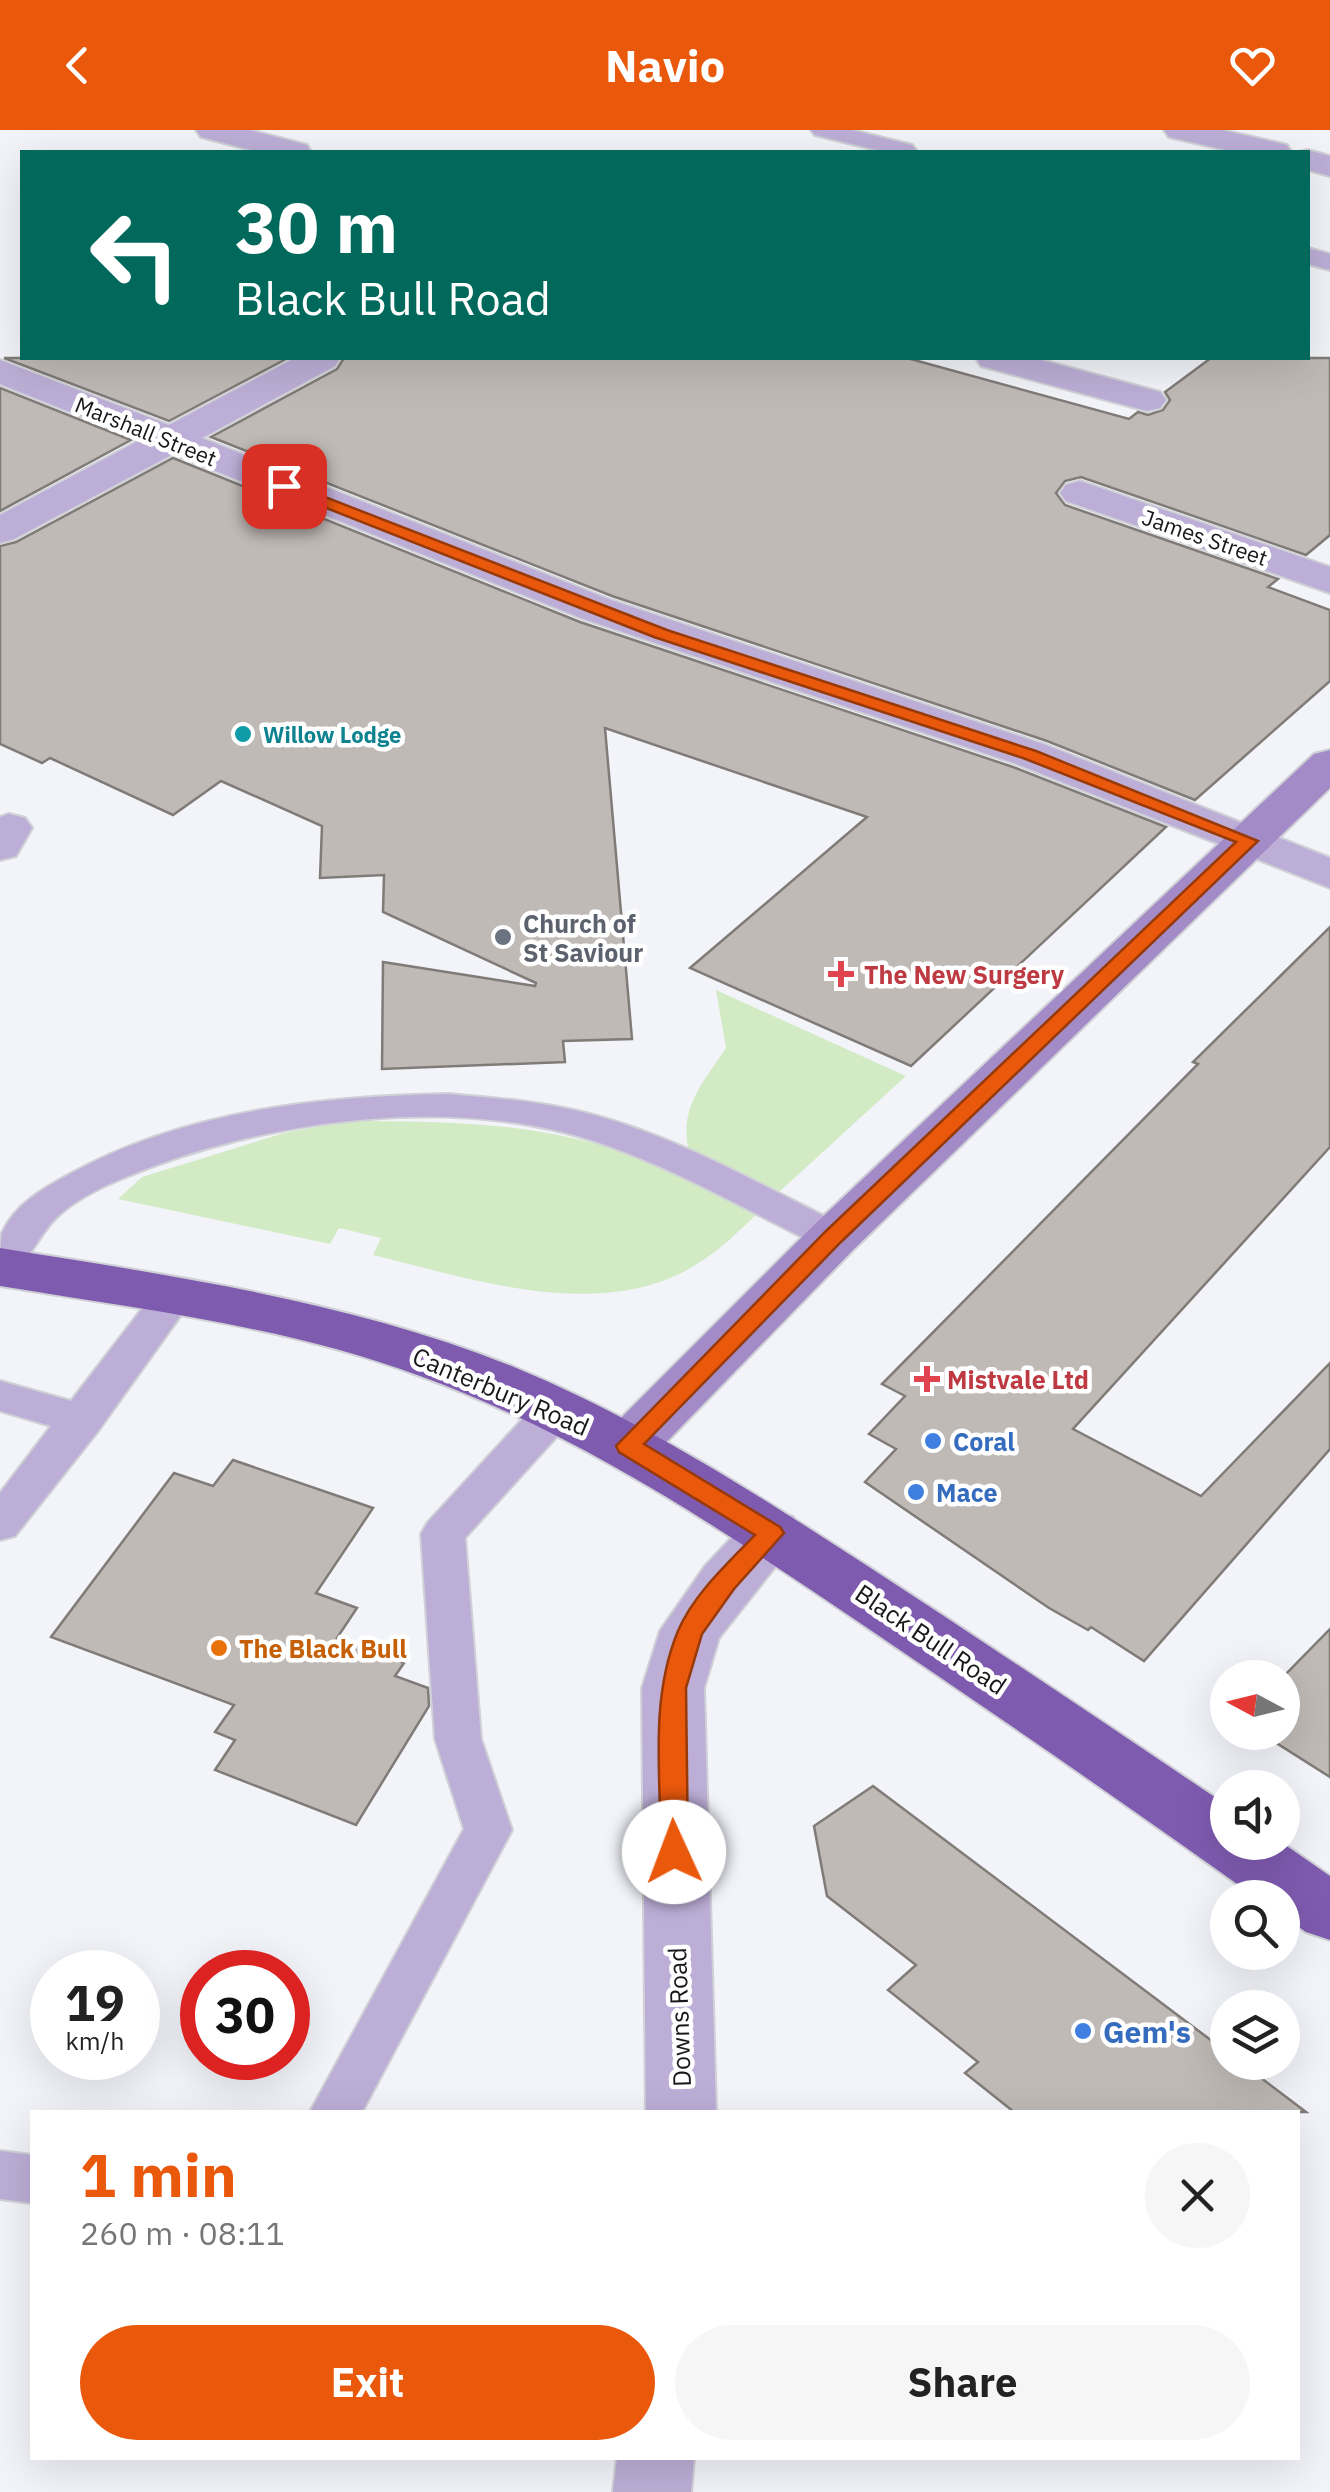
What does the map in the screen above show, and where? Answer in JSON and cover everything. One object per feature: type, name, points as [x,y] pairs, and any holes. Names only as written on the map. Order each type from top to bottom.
[{"type":"highway","name":"Canterbury Road","points":[[0,1266],[172,1298],[382,1344],[474,1374],[628,1446]]},
{"type":"highway","name":"Black Bull Road","points":[[628,1446],[772,1533],[1210,1830]]},
{"type":"highway","name":"Black Bull Road","points":[[1254,1860],[1330,1912]]},
{"type":"street","points":[[212,130],[287,150]]},
{"type":"street","points":[[1180,130],[1265,150]]},
{"type":"street","points":[[0,531],[318,360]]},
{"type":"street","points":[[1001,360],[1147,400]]},
{"type":"street","name":"Marshall Street","points":[[0,371],[660,634],[1030,754],[1330,874]]},
{"type":"street","name":"James Street","points":[[1080,493],[1330,581]]},
{"type":"street","points":[[628,1446],[834,1236],[1330,763]]},
{"type":"street","name":"Downs Road","points":[[682,2110],[673,1688],[691,1631],[726,1582],[772,1533]]},
{"type":"street","points":[[652,2492],[656,2460]]},
{"type":"lane","points":[[824,130],[904,150]]},
{"type":"lane","points":[[0,1266],[50,1202],[110,1171],[183,1142],[255,1123],[353,1108],[484,1110],[578,1123],[646,1149],[834,1236]]},
{"type":"lane","points":[[0,1524],[83,1420],[172,1298]]},
{"type":"lane","points":[[0,1396],[83,1420]]},
{"type":"lane","points":[[336,2110],[488,1830],[458,1739],[443,1534],[556,1410]]},
{"type":"lane","points":[[0,2176],[30,2179]]},
{"type":"green space","points":[[716,990],[906,1076],[777,1194],[690,1155],[689,1111],[726,1048]]},
{"type":"green space","points":[[348,1121],[487,1125],[556,1134],[657,1165],[757,1214],[705,1259],[660,1282],[621,1291],[579,1294],[494,1284],[373,1255],[381,1238],[339,1228],[330,1244],[118,1199],[142,1177],[284,1133]]},
{"type":"building","points":[[4,358],[284,360],[169,421]]},
{"type":"building","points":[[1330,358],[1330,535],[1306,555],[1081,477],[1065,481],[1056,493],[1065,505],[1278,579],[1268,587],[1330,610],[1330,681],[1195,800],[1047,741],[612,596],[211,437],[337,369],[343,360],[914,360],[1129,419],[1138,412],[1148,415],[1163,410],[1170,400],[1165,392],[1208,360]]},
{"type":"building","points":[[0,388],[131,440],[0,511]]},
{"type":"building","points":[[173,458],[580,622],[1013,767],[1166,827],[911,1066],[690,968],[867,817],[605,728],[632,1039],[563,1041],[565,1062],[382,1069],[383,962],[535,986],[536,983],[383,912],[384,875],[320,878],[322,826],[221,781],[173,815],[50,758],[42,763],[0,744],[0,546],[16,542]]},
{"type":"building","points":[[1330,927],[1330,1147],[1073,1429],[1201,1496],[1330,1363],[1330,1449],[1144,1661],[1091,1627],[1088,1630],[1049,1608],[865,1482],[896,1449],[869,1434],[905,1396],[882,1384],[1198,1064],[1193,1062]]},
{"type":"building","name":"The Black Bull","points":[[233,1460],[373,1508],[316,1593],[357,1608],[337,1638],[404,1663],[395,1676],[428,1688],[429,1706],[356,1825],[215,1770],[235,1740],[215,1732],[234,1705],[51,1637],[174,1473],[213,1486]]},
{"type":"building","points":[[1330,1629],[1330,1777],[1287,1750],[1300,1750],[1300,1660]]},
{"type":"building","points":[[873,1786],[1210,2039],[1210,2080],[1264,2080],[1306,2112],[1011,2110],[965,2073],[978,2062],[888,1990],[916,1965],[827,1896],[814,1826]]},
{"type":"place","name":"Willow Lodge","points":[[243,734]]},
{"type":"place","name":"Church of St Saviour","points":[[503,937]]},
{"type":"place","name":"The New Surgery","points":[[841,974]]},
{"type":"place","name":"Mistvale Ltd","points":[[927,1379]]},
{"type":"place","name":"Coral","points":[[933,1441]]},
{"type":"place","name":"Mace","points":[[916,1492]]},
{"type":"place","name":"The Black Bull","points":[[219,1648]]},
{"type":"place","name":"Gem's","points":[[1083,2031]]},
{"type":"route","points":[[284,486],[660,634],[1030,754],[1249,841],[834,1236],[628,1446],[772,1533],[726,1582],[691,1631],[673,1688],[674,1852]]}]
